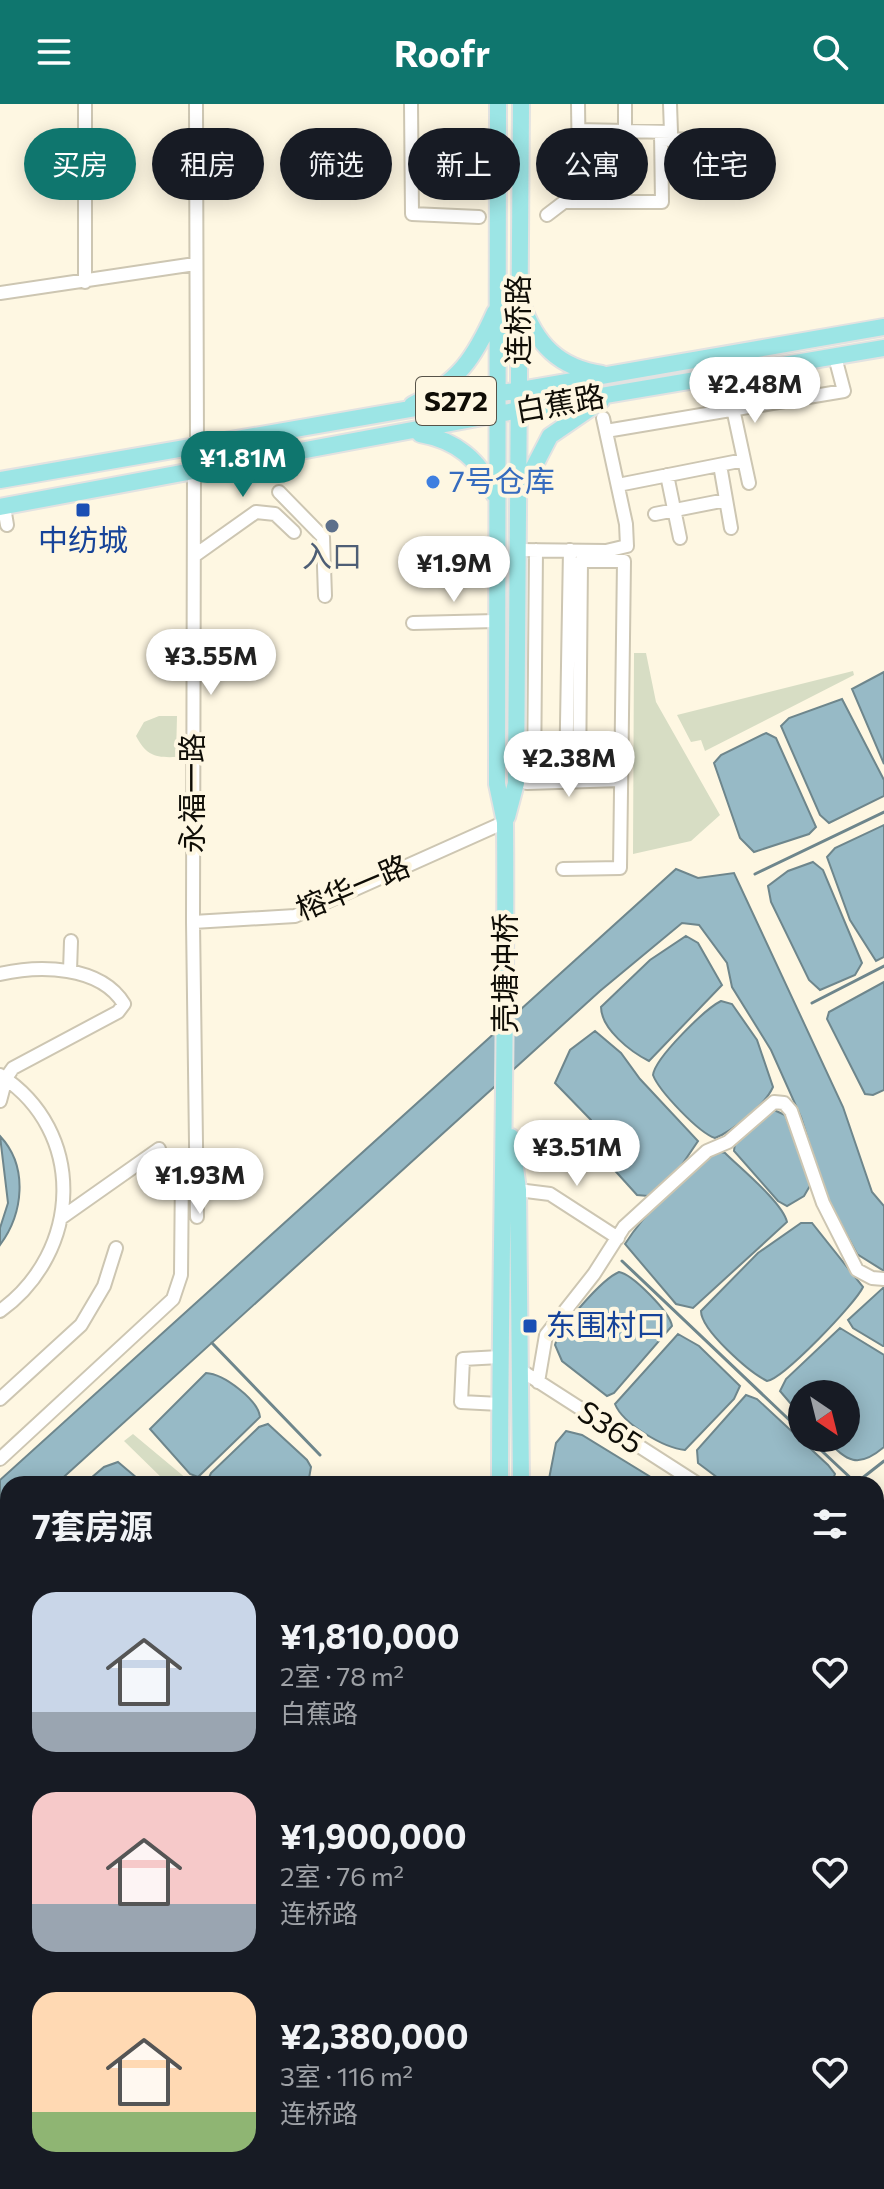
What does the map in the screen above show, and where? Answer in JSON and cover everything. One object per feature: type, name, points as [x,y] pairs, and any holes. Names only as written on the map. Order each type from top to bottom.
[{"type":"main road","name":"连桥路","points":[[498,104],[495,416],[497,784],[505,822],[505,842]]},
{"type":"main road","name":"连桥路","points":[[505,822],[516,783],[521,104]]},
{"type":"main road","points":[[498,277],[519,277]]},
{"type":"main road","points":[[519,297],[532,327],[550,354],[579,368],[611,375]]},
{"type":"main road","points":[[394,413],[453,380],[476,353],[497,307]]},
{"type":"main road","points":[[519,389],[884,327]]},
{"type":"main road","name":"白蕉路","points":[[2,507],[518,411],[884,348]]},
{"type":"main road","name":"S272","points":[[0,480],[519,389]]},
{"type":"main road","points":[[519,505],[532,466],[550,436],[580,413],[615,394]]},
{"type":"main road","points":[[353,419],[355,441]]},
{"type":"main road","points":[[400,433],[422,434],[454,444],[481,470],[496,499]]},
{"type":"main road","points":[[496,530],[519,530]]},
{"type":"main road","name":"壳塘冲桥","points":[[505,842],[506,1104]]},
{"type":"main road","points":[[506,1104],[518,1190],[521,1476]]},
{"type":"main road","points":[[500,1476],[500,1195],[506,1104]]},
{"type":"main road","points":[[500,1364],[522,1371]]},
{"type":"street","points":[[85,104],[85,282]]},
{"type":"street","points":[[196,104],[197,445]]},
{"type":"street","points":[[411,104],[412,214],[479,217]]},
{"type":"street","points":[[578,104],[578,128]]},
{"type":"street","points":[[624,128],[625,104]]},
{"type":"street","points":[[661,136],[671,132],[670,104]]},
{"type":"street","points":[[648,134],[664,136]]},
{"type":"street","points":[[547,215],[564,202],[662,202],[661,136]]},
{"type":"street","points":[[0,293],[195,264]]},
{"type":"street","points":[[606,431],[844,391],[835,357]]},
{"type":"street","points":[[726,376],[749,483]]},
{"type":"street","points":[[518,550],[606,551],[627,546],[626,524],[603,418]]},
{"type":"street","points":[[618,485],[744,460]]},
{"type":"street","points":[[720,465],[731,528]]},
{"type":"street","name":"永福一路","points":[[194,471],[193,922],[197,1217]]},
{"type":"street","points":[[667,475],[680,538]]},
{"type":"street","points":[[279,492],[323,537],[325,596]]},
{"type":"street","points":[[655,514],[726,500]]},
{"type":"street","points":[[2,507],[7,525]]},
{"type":"street","points":[[194,556],[256,512],[275,514],[294,532]]},
{"type":"street","points":[[534,782],[536,550]]},
{"type":"street","points":[[570,550],[572,781]]},
{"type":"street","points":[[563,869],[620,868],[624,561],[581,561],[572,781]]},
{"type":"street","points":[[413,623],[496,621]]},
{"type":"street","points":[[516,783],[621,780]]},
{"type":"street","name":"榕华一路","points":[[193,922],[295,916],[505,822]]},
{"type":"street","points":[[70,971],[71,941]]},
{"type":"street","points":[[0,974],[19,970],[70,971],[99,981],[117,994],[123,1007],[13,1068],[3,1076],[0,1101]]},
{"type":"street","points":[[0,1311],[24,1291],[51,1248],[61,1218],[62,1173],[58,1147],[34,1102],[3,1076]]},
{"type":"street","points":[[538,1382],[546,1335],[624,1227],[707,1151],[728,1142],[768,1105],[781,1102],[791,1111],[823,1203],[857,1270],[863,1275],[884,1279]]},
{"type":"street","points":[[61,1218],[159,1149]]},
{"type":"street","points":[[0,1459],[173,1299],[181,1275],[182,1169]]},
{"type":"street","points":[[518,1190],[550,1194],[618,1238]]},
{"type":"street","points":[[0,1399],[81,1325],[104,1286],[116,1248]]},
{"type":"street","points":[[500,1364],[463,1359],[461,1402],[500,1404]]},
{"type":"street","name":"S365","points":[[522,1371],[685,1476]]},
{"type":"green space","points":[[634,653],[646,653],[656,702],[720,815],[691,841],[633,854]]},
{"type":"green space","points":[[853,671],[854,675],[705,751],[701,740],[691,742],[677,715]]},
{"type":"green space","points":[[159,716],[177,716],[176,757],[152,754],[136,736],[144,722]]},
{"type":"green space","points":[[133,1434],[183,1476],[160,1476],[124,1441]]},
{"type":"water","points":[[884,672],[884,764],[852,689]]},
{"type":"water","points":[[842,699],[884,780],[884,796],[829,823],[820,815],[781,726],[789,718]]},
{"type":"water","points":[[766,733],[776,738],[816,827],[809,834],[754,852],[740,838],[714,763],[721,755]]},
{"type":"water","points":[[884,825],[884,957],[876,961],[850,920],[827,857],[835,848]]},
{"type":"water","points":[[813,862],[823,870],[862,963],[855,975],[820,990],[809,980],[771,902],[768,886],[788,871]]},
{"type":"water","points":[[676,869],[698,878],[734,873],[843,1107],[872,1192],[884,1206],[884,1271],[857,1254],[826,1196],[801,1117],[771,1050],[732,987],[727,963],[699,925],[682,923],[600,991],[65,1476],[4,1476]]},
{"type":"water","points":[[686,936],[698,943],[722,985],[649,1061],[626,1046],[611,1031],[601,1007],[650,960]]},
{"type":"water","points":[[884,982],[884,1090],[873,1095],[865,1094],[827,1019],[829,1012]]},
{"type":"water","points":[[721,1001],[732,1004],[757,1040],[773,1087],[748,1117],[715,1138],[680,1111],[653,1075],[662,1057],[682,1035]]},
{"type":"water","points":[[595,1031],[621,1053],[640,1079],[698,1141],[681,1166],[648,1196],[637,1195],[591,1144],[591,1120],[555,1083],[570,1050]]},
{"type":"water","points":[[774,1110],[785,1115],[811,1184],[804,1196],[787,1206],[778,1201],[734,1151],[735,1143]]},
{"type":"water","points":[[0,1136],[15,1162],[20,1190],[14,1219],[0,1245],[0,1228],[8,1203]]},
{"type":"water","points":[[717,1151],[725,1153],[760,1186],[778,1205],[787,1222],[693,1308],[676,1304],[625,1244],[667,1193]]},
{"type":"water","points":[[801,1223],[812,1223],[863,1287],[818,1339],[788,1368],[767,1381],[738,1360],[717,1339],[701,1311],[758,1253]]},
{"type":"water","points":[[619,1272],[650,1294],[672,1326],[614,1393],[607,1396],[562,1361],[555,1345],[564,1327],[582,1305]]},
{"type":"water","points":[[884,1287],[883,1346],[853,1328],[848,1320]]},
{"type":"water","points":[[840,1328],[884,1355],[884,1447],[859,1460],[839,1452],[860,1452],[860,1380],[788,1380],[788,1400],[780,1391],[786,1379]]},
{"type":"water","points":[[678,1334],[699,1346],[740,1386],[734,1399],[685,1450],[666,1445],[645,1434],[619,1412],[615,1404]]},
{"type":"water","points":[[206,1373],[222,1378],[239,1389],[253,1403],[260,1417],[199,1476],[190,1474],[150,1429]]},
{"type":"water","points":[[746,1395],[757,1399],[788,1428],[788,1452],[814,1452],[835,1474],[715,1476],[698,1463],[697,1450]]},
{"type":"water","points":[[268,1424],[307,1460],[311,1467],[309,1476],[210,1476],[259,1427]]},
{"type":"water","points":[[566,1431],[582,1435],[649,1476],[550,1476],[556,1443]]},
{"type":"water","points":[[118,1462],[135,1476],[93,1476],[104,1467]]},
{"type":"waterway","points":[[755,874],[884,812]]},
{"type":"waterway","points":[[812,1003],[884,966]]},
{"type":"waterway","points":[[622,1261],[788,1419]]},
{"type":"waterway","points":[[212,1343],[320,1455]]},
{"type":"waterway","points":[[823,1452],[849,1476]]},
{"type":"waterway","points":[[865,1476],[884,1461]]},
{"type":"place","name":"7号仓库","points":[[433,482]]},
{"type":"place","name":"中纺城","points":[[83,510]]},
{"type":"place","name":"入口","points":[[332,526]]},
{"type":"place","name":"东围村口","points":[[530,1326]]}]
